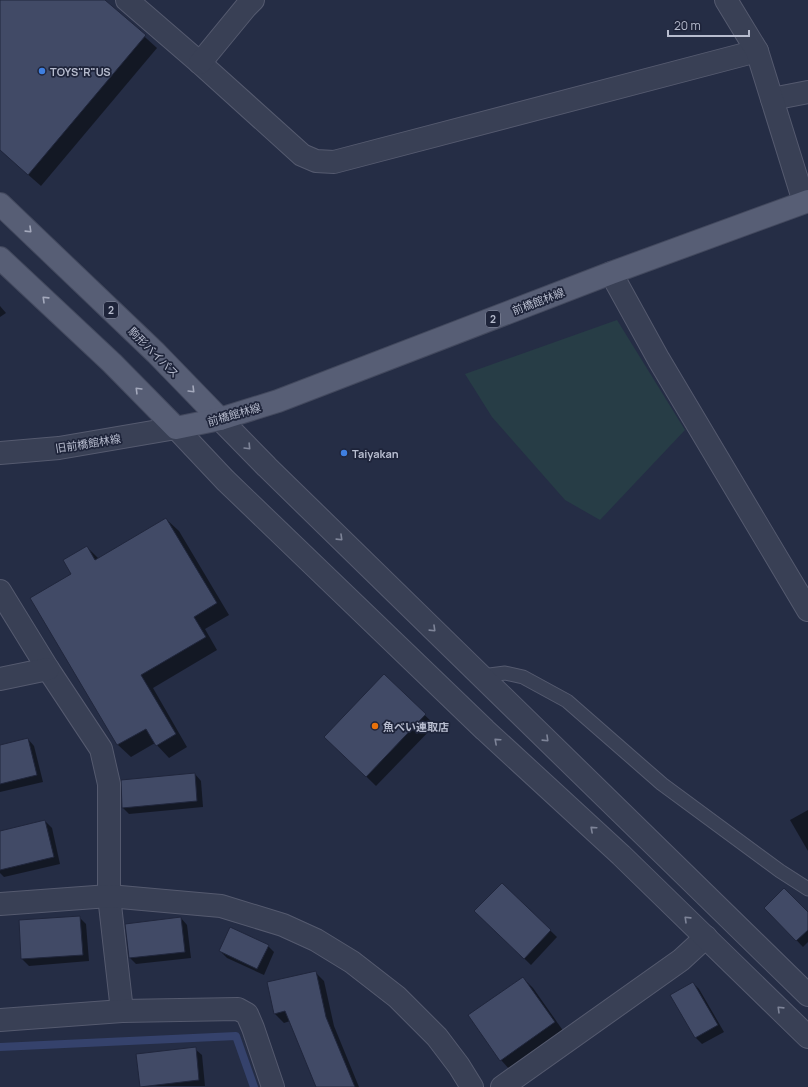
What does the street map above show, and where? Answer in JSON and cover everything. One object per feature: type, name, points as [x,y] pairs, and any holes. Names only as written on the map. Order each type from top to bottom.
[{"type":"main road","name":"前橋館林線","points":[[176,428],[220,419],[278,401],[611,273],[806,201]]},
{"type":"main road","name":"駒形バイパス","points":[[0,204],[150,348],[220,419]]},
{"type":"main road","points":[[0,258],[33,287],[112,363],[176,428]]},
{"type":"street","points":[[127,0],[200,63],[302,155],[316,161],[334,162],[757,51]]},
{"type":"street","points":[[200,63],[253,0]]},
{"type":"street","points":[[726,0],[757,51],[806,201]]},
{"type":"street","points":[[772,99],[808,92]]},
{"type":"street","points":[[611,273],[659,360],[808,610]]},
{"type":"street","points":[[220,419],[267,467],[808,995]]},
{"type":"street","points":[[176,428],[225,480],[479,725],[621,855],[808,1037]]},
{"type":"street","name":"旧前橋館林線","points":[[0,453],[59,448],[176,428]]},
{"type":"street","points":[[0,591],[100,749],[109,784],[110,896],[122,1011]]},
{"type":"street","points":[[0,679],[48,669]]},
{"type":"street","points":[[0,904],[110,896],[221,906],[283,925],[316,940],[352,962],[397,997],[437,1037],[459,1066],[472,1087]]},
{"type":"street","points":[[502,1087],[681,960],[706,937]]},
{"type":"street","points":[[0,1020],[122,1011],[238,1009],[247,1014],[273,1087]]},
{"type":"lane","points":[[482,676],[505,673],[523,677],[567,700],[662,784],[780,871],[808,889]]},
{"type":"shaded area","points":[[617,320],[685,430],[600,520],[565,500],[492,417],[465,374]]},
{"type":"building","points":[[0,0],[105,0],[146,35],[28,175],[0,150]]},
{"type":"building","points":[[166,518],[217,603],[194,617],[206,637],[141,675],[176,734],[156,746],[146,729],[117,745],[30,598],[71,574],[63,560],[87,546],[95,560]]},
{"type":"building","name":"魚べい連取店","points":[[384,674],[426,714],[366,777],[324,737]]},
{"type":"building","points":[[28,738],[37,775],[0,784],[0,745]]},
{"type":"building","points":[[195,773],[197,801],[122,808],[121,780]]},
{"type":"building","points":[[45,820],[54,857],[0,870],[0,831]]},
{"type":"building","points":[[502,883],[551,930],[524,959],[474,911]]},
{"type":"building","points":[[784,888],[808,912],[808,930],[796,941],[764,908]]},
{"type":"building","points":[[80,916],[83,955],[21,959],[19,920]]},
{"type":"building","points":[[181,917],[185,952],[129,958],[125,924]]},
{"type":"building","points":[[230,927],[269,945],[257,969],[219,951]]},
{"type":"building","points":[[316,971],[326,1017],[355,1087],[316,1087],[285,1011],[274,1014],[267,982]]},
{"type":"building","points":[[523,977],[555,1022],[500,1061],[468,1015]]},
{"type":"building","points":[[693,982],[718,1025],[695,1038],[670,995]]},
{"type":"building","points":[[196,1047],[199,1080],[140,1087],[136,1054]]},
{"type":"waterway","points":[[0,1047],[236,1036],[254,1087]]},
{"type":"place","name":"TOYS\"R\"US","points":[[42,71]]},
{"type":"place","name":"Taiyakan","points":[[344,453]]},
{"type":"place","name":"魚べい連取店","points":[[375,726]]}]
